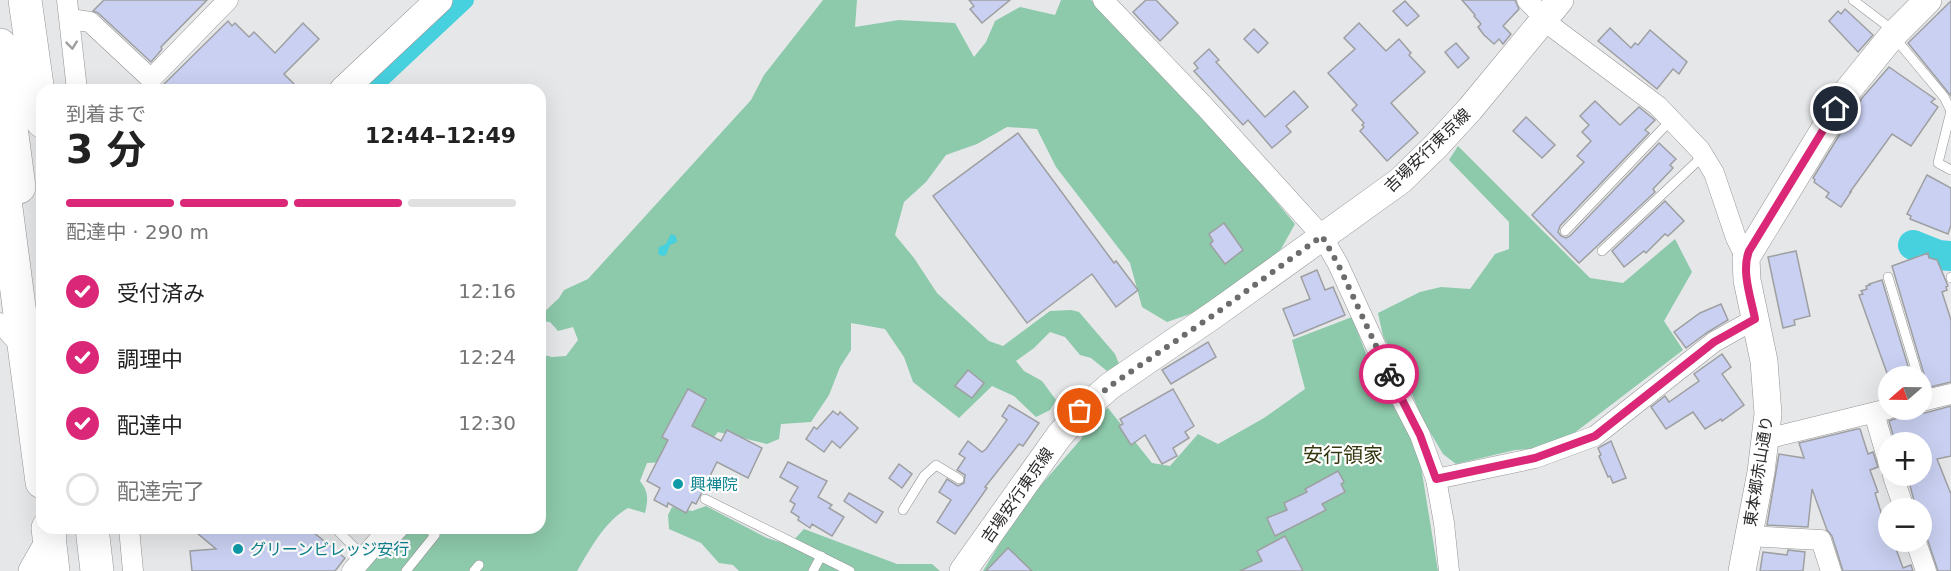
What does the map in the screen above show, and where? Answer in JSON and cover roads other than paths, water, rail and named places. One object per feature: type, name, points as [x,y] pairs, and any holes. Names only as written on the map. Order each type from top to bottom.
[{"type":"highway","points":[[25,0],[37,84]]},
{"type":"highway","points":[[42,0],[54,84]]},
{"type":"highway","points":[[0,45],[36,388]]},
{"type":"highway","points":[[0,162],[34,356]]},
{"type":"highway","points":[[93,534],[97,571]]},
{"type":"highway","points":[[108,534],[111,571]]},
{"type":"highway","points":[[54,539],[66,571]]},
{"type":"street","points":[[69,10],[90,22],[151,79],[228,0]]},
{"type":"street","points":[[349,84],[440,0]]},
{"type":"street","points":[[1103,0],[1205,107],[1322,236],[1338,264],[1389,375],[1420,435],[1436,479],[1449,571]]},
{"type":"street","points":[[1746,258],[1849,89],[1894,34],[1928,0]]},
{"type":"street","points":[[69,10],[76,84]]},
{"type":"street","points":[[1544,10],[1658,106],[1703,156],[1714,173],[1736,238],[1746,258]]},
{"type":"street","name":"吉場安行東京線","points":[[963,571],[1059,436],[1080,411],[1110,386],[1215,314],[1400,181],[1436,147],[1470,109],[1544,10]]},
{"type":"street","name":"東本郷赤山通り","points":[[1742,571],[1766,439],[1768,414],[1764,361],[1747,280],[1746,258]]},
{"type":"street","points":[[1436,479],[1535,458],[1595,436],[1714,342],[1755,319]]},
{"type":"street","points":[[0,323],[34,356]]},
{"type":"street","points":[[1932,395],[1951,394]]},
{"type":"street","points":[[1766,439],[1878,412]]},
{"type":"street","points":[[130,534],[133,571]]},
{"type":"street","points":[[363,558],[383,534]]},
{"type":"street","points":[[1748,536],[1821,540],[1831,571]]},
{"type":"street","points":[[32,571],[54,539]]},
{"type":"street","points":[[1919,552],[1926,571]]},
{"type":"lane","points":[[1853,0],[1894,34],[1944,97],[1951,111],[1938,163],[1951,170]]},
{"type":"lane","points":[[1565,231],[1670,121]]},
{"type":"lane","points":[[1602,251],[1703,156]]},
{"type":"lane","points":[[1888,277],[1915,366]]},
{"type":"lane","points":[[903,510],[924,476],[936,465],[959,478]]},
{"type":"lane","points":[[705,499],[850,571]]},
{"type":"lane","points":[[341,534],[363,558],[382,554],[400,534]]},
{"type":"lane","points":[[406,571],[434,534]]},
{"type":"lane","points":[[813,571],[821,556]]},
{"type":"water","points":[[671,234],[676,236],[677,242],[670,245],[666,255],[661,256],[658,253],[659,247],[666,244]]},
{"type":"waterway","points":[[375,84],[465,0]]},
{"type":"waterway","points":[[1913,245],[1938,255],[1951,256]]},
{"type":"place","name":"興禅院","points":[[678,484]]},
{"type":"place","name":"グリーンビレッジ安行","points":[[238,549]]},
{"type":"district","name":"安行領家","points":[[1343,455]]}]
